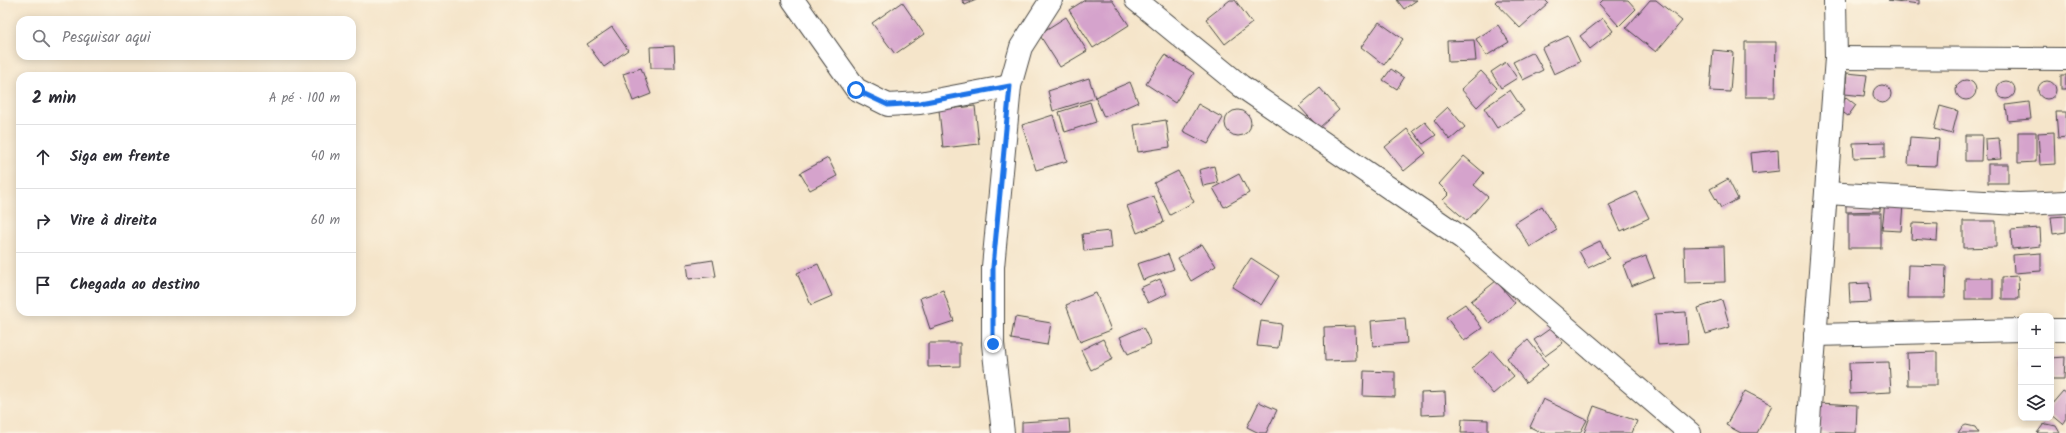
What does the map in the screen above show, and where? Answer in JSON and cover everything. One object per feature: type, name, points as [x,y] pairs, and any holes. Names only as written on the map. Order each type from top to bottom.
[{"type":"street","points":[[793,0],[856,90],[888,105],[920,103],[1010,86]]},
{"type":"street","points":[[1003,433],[993,344],[993,267],[1010,86],[1021,46],[1051,0]]},
{"type":"street","points":[[1136,0],[1241,86],[1462,238],[1690,433]]},
{"type":"street","points":[[1808,433],[1836,58],[1834,0]]},
{"type":"street","points":[[1836,58],[2066,59]]},
{"type":"street","points":[[1826,193],[2019,204],[2066,202]]},
{"type":"street","points":[[1815,335],[2018,330]]},
{"type":"street","points":[[2054,330],[2066,330]]},
{"type":"building","points":[[962,0],[976,0],[965,5]]},
{"type":"building","points":[[1085,0],[1112,0],[1129,25],[1093,48],[1069,10]]},
{"type":"building","points":[[1230,0],[1235,0],[1252,23],[1225,44],[1206,19]]},
{"type":"building","points":[[1397,0],[1417,0],[1404,9]]},
{"type":"building","points":[[1497,0],[1545,0],[1548,3],[1520,28],[1495,2]]},
{"type":"building","points":[[1603,0],[1628,0],[1636,9],[1619,26],[1599,4]]},
{"type":"building","points":[[1650,0],[1656,0],[1682,21],[1656,52],[1626,28]]},
{"type":"building","points":[[1888,0],[1919,0],[1919,4]]},
{"type":"building","points":[[902,2],[924,34],[895,54],[872,23]]},
{"type":"building","points":[[1066,17],[1087,51],[1060,67],[1039,34]]},
{"type":"building","points":[[1603,18],[1613,31],[1590,49],[1580,36]]},
{"type":"building","points":[[1379,22],[1403,39],[1384,65],[1361,47]]},
{"type":"building","points":[[1498,25],[1509,42],[1486,56],[1476,39]]},
{"type":"building","points":[[612,27],[628,50],[604,67],[587,44]]},
{"type":"building","points":[[1568,36],[1580,62],[1554,74],[1542,48]]},
{"type":"building","points":[[1474,40],[1476,61],[1448,62],[1447,41]]},
{"type":"building","points":[[1745,42],[1776,42],[1775,97],[1745,97]]},
{"type":"building","points":[[674,46],[675,68],[651,68],[650,47]]},
{"type":"building","points":[[1713,50],[1733,52],[1730,92],[1710,91]]},
{"type":"building","points":[[1533,52],[1543,70],[1523,80],[1513,62]]},
{"type":"building","points":[[1165,55],[1194,73],[1175,103],[1146,84]]},
{"type":"building","points":[[1506,62],[1517,78],[1501,88],[1491,72]]},
{"type":"building","points":[[641,68],[651,94],[633,101],[623,74]]},
{"type":"building","points":[[1391,69],[1404,78],[1397,89],[1383,80]]},
{"type":"building","points":[[1481,71],[1497,88],[1477,107],[1461,89]]},
{"type":"building","points":[[1847,73],[1867,75],[1864,96],[1845,94]]},
{"type":"building","points":[[2061,75],[2066,75],[2066,89],[2061,89]]},
{"type":"building","points":[[1089,78],[1095,98],[1053,111],[1048,91]]},
{"type":"building","points":[[1966,80],[1973,83],[1976,90],[1973,97],[1966,100],[1959,97],[1956,90],[1959,83]]},
{"type":"building","points":[[2002,81],[2010,81],[2015,86],[2013,97],[2010,99],[2002,99],[1997,94],[1997,86]]},
{"type":"building","points":[[2047,81],[2053,84],[2056,90],[2053,96],[2047,99],[2041,96],[2038,90],[2041,84]]},
{"type":"building","points":[[1130,82],[1138,102],[1104,117],[1095,97]]},
{"type":"building","points":[[1878,85],[1886,85],[1891,90],[1889,101],[1886,103],[1878,103],[1873,98],[1873,90]]},
{"type":"building","points":[[1320,88],[1339,110],[1319,128],[1299,106]]},
{"type":"building","points":[[1510,90],[1524,111],[1497,128],[1484,108]]},
{"type":"building","points":[[1846,97],[1856,105],[1848,116],[1837,108]]},
{"type":"building","points":[[1090,102],[1096,122],[1065,132],[1059,112]]},
{"type":"building","points":[[2029,102],[2031,119],[2008,121],[2006,105]]},
{"type":"building","points":[[1198,104],[1223,118],[1208,144],[1183,131]]},
{"type":"building","points":[[975,106],[979,144],[943,148],[939,110]]},
{"type":"building","points":[[1940,106],[1958,111],[1952,134],[1934,129]]},
{"type":"building","points":[[1448,107],[1465,127],[1450,140],[1434,120]]},
{"type":"building","points":[[1238,110],[1247,114],[1251,123],[1247,132],[1238,136],[1229,132],[1225,123],[1229,114]]},
{"type":"building","points":[[2056,112],[2066,112],[2066,137],[2058,138]]},
{"type":"building","points":[[1053,115],[1067,161],[1036,170],[1022,125]]},
{"type":"building","points":[[1166,120],[1170,147],[1138,152],[1134,125]]},
{"type":"building","points":[[1425,122],[1436,135],[1423,144],[1413,131]]},
{"type":"building","points":[[1407,129],[1426,153],[1404,171],[1385,147]]},
{"type":"building","points":[[2018,132],[2036,132],[2036,162],[2018,163]]},
{"type":"building","points":[[2054,132],[2055,164],[2040,165],[2038,133]]},
{"type":"building","points":[[1965,135],[1982,135],[1981,161],[1965,161]]},
{"type":"building","points":[[1910,137],[1939,139],[1937,166],[1908,165]]},
{"type":"building","points":[[1999,138],[2001,159],[1986,160],[1985,139]]},
{"type":"building","points":[[1885,142],[1885,157],[1854,158],[1853,143]]},
{"type":"building","points":[[1778,150],[1779,171],[1752,174],[1750,153]]},
{"type":"building","points":[[1464,156],[1484,173],[1474,185],[1488,197],[1467,221],[1443,200],[1449,194],[1439,184]]},
{"type":"building","points":[[828,158],[837,176],[810,190],[800,173]]},
{"type":"building","points":[[1988,164],[2008,164],[2008,183],[1988,183]]},
{"type":"building","points":[[1214,166],[1218,183],[1203,186],[1199,170]]},
{"type":"building","points":[[1178,171],[1194,202],[1170,215],[1154,183]]},
{"type":"building","points":[[1239,174],[1249,193],[1224,207],[1213,188]]},
{"type":"building","points":[[1728,179],[1738,199],[1721,208],[1710,189]]},
{"type":"building","points":[[1636,192],[1649,218],[1621,231],[1609,205]]},
{"type":"building","points":[[1154,196],[1164,222],[1137,233],[1127,206]]},
{"type":"building","points":[[1885,201],[1903,203],[1901,231],[1882,230]]},
{"type":"building","points":[[1846,202],[1880,202],[1880,211],[1846,212]]},
{"type":"building","points":[[1542,206],[1557,230],[1530,247],[1515,223]]},
{"type":"building","points":[[1848,213],[1881,213],[1881,248],[1848,248]]},
{"type":"building","points":[[2066,216],[2066,232],[2053,234],[2051,217]]},
{"type":"building","points":[[1963,221],[1996,221],[1996,247],[1963,248]]},
{"type":"building","points":[[1912,223],[1938,224],[1937,241],[1911,239]]},
{"type":"building","points":[[2040,228],[2041,246],[2012,249],[2011,230]]},
{"type":"building","points":[[1110,231],[1112,248],[1084,251],[1082,234]]},
{"type":"building","points":[[1600,241],[1609,258],[1588,268],[1579,251]]},
{"type":"building","points":[[1202,244],[1216,266],[1191,281],[1178,258]]},
{"type":"building","points":[[1724,246],[1725,282],[1685,283],[1684,247]]},
{"type":"building","points":[[2041,253],[2041,271],[2014,273],[2013,255]]},
{"type":"building","points":[[1168,254],[1174,269],[1143,280],[1137,264]]},
{"type":"building","points":[[1646,256],[1654,277],[1631,286],[1623,265]]},
{"type":"building","points":[[1251,258],[1279,276],[1261,305],[1232,287]]},
{"type":"building","points":[[713,260],[716,276],[689,279],[687,264]]},
{"type":"building","points":[[818,264],[832,296],[811,305],[797,273]]},
{"type":"building","points":[[1908,265],[1946,266],[1945,298],[1907,298]]},
{"type":"building","points":[[2018,276],[2019,299],[2002,299],[2002,277]]},
{"type":"building","points":[[1965,278],[1993,278],[1993,299],[1965,299]]},
{"type":"building","points":[[1160,279],[1167,294],[1148,303],[1140,288]]},
{"type":"building","points":[[1496,281],[1515,303],[1490,324],[1471,301]]},
{"type":"building","points":[[1869,283],[1871,302],[1850,303],[1849,284]]},
{"type":"building","points":[[943,290],[954,321],[930,329],[920,298]]},
{"type":"building","points":[[1096,293],[1111,330],[1080,342],[1066,305]]},
{"type":"building","points":[[1722,300],[1730,327],[1706,334],[1698,308]]},
{"type":"building","points":[[1465,304],[1482,328],[1464,341],[1446,317]]},
{"type":"building","points":[[1686,312],[1688,343],[1658,345],[1655,314]]},
{"type":"building","points":[[1015,317],[1051,323],[1047,345],[1011,339]]},
{"type":"building","points":[[1405,318],[1407,343],[1373,346],[1371,321]]},
{"type":"building","points":[[1261,321],[1281,324],[1278,348],[1257,346]]},
{"type":"building","points":[[1355,326],[1356,360],[1325,361],[1324,327]]},
{"type":"building","points":[[1143,327],[1151,344],[1128,354],[1120,337]]},
{"type":"building","points":[[1551,328],[1563,343],[1545,356],[1534,340]]},
{"type":"building","points":[[1103,339],[1113,359],[1091,370],[1081,350]]},
{"type":"building","points":[[1528,340],[1548,365],[1526,383],[1507,358]]},
{"type":"building","points":[[928,343],[960,343],[960,366],[928,367]]},
{"type":"building","points":[[1492,351],[1514,376],[1493,394],[1472,368]]},
{"type":"building","points":[[1937,352],[1937,385],[1908,385],[1907,353]]},
{"type":"building","points":[[2065,357],[2064,379],[2054,379],[2054,358]]},
{"type":"building","points":[[1889,362],[1891,392],[1850,394],[1849,363]]},
{"type":"building","points":[[1364,371],[1395,372],[1395,397],[1363,396]]},
{"type":"building","points":[[1745,391],[1772,405],[1757,433],[1741,433],[1726,425]]},
{"type":"building","points":[[2063,391],[2066,393],[2066,420],[2063,424],[2054,416],[2054,402]]},
{"type":"building","points":[[1445,392],[1446,414],[1421,415],[1421,393]]},
{"type":"building","points":[[1543,399],[1587,420],[1580,433],[1542,433],[1530,427]]},
{"type":"building","points":[[1259,402],[1277,410],[1266,433],[1259,433],[1247,427]]},
{"type":"building","points":[[1818,403],[1857,405],[1856,433],[1817,432]]},
{"type":"building","points":[[1594,406],[1637,421],[1632,433],[1584,433]]},
{"type":"building","points":[[1069,419],[1070,433],[1022,433],[1022,422]]},
{"type":"building","points":[[1462,419],[1488,420],[1488,433],[1461,433]]},
{"type":"building","points":[[2047,424],[2056,426],[2060,433],[2037,433],[2043,425]]},
{"type":"building","points":[[1966,425],[1975,427],[1979,433],[1958,433],[1962,427]]},
{"type":"route","points":[[856,90],[888,105],[920,103],[1010,86],[993,267],[993,344]]}]
